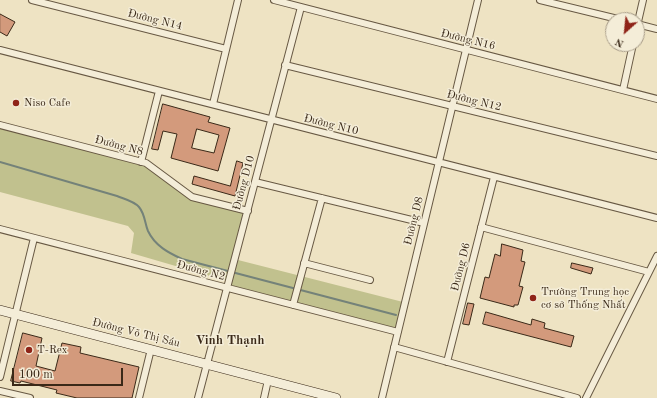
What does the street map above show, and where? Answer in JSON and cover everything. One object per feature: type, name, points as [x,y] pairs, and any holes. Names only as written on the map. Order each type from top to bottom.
[{"type":"main road","name":"Đường Võ Thị Sáu","points":[[0,310],[336,398]]},
{"type":"street","name":"Đường N14","points":[[32,0],[226,49]]},
{"type":"street","points":[[213,104],[238,0]]},
{"type":"street","name":"Đường N16","points":[[274,0],[657,99]]},
{"type":"street","points":[[466,50],[478,0]]},
{"type":"street","points":[[540,0],[605,16]]},
{"type":"street","points":[[640,12],[643,0]]},
{"type":"street","name":"Đường D10","points":[[198,398],[301,7]]},
{"type":"street","points":[[645,26],[657,29]]},
{"type":"street","name":"Đường N10","points":[[0,50],[657,218]]},
{"type":"street","name":"Đường D8","points":[[382,398],[466,50]]},
{"type":"street","points":[[623,90],[631,52]]},
{"type":"street","name":"Đường N12","points":[[285,66],[657,156]]},
{"type":"street","points":[[141,162],[159,91]]},
{"type":"street","name":"Đường N8","points":[[0,125],[146,163],[192,196],[248,210]]},
{"type":"street","name":"Đường D6","points":[[447,362],[494,177]]},
{"type":"street","points":[[255,182],[424,223]]},
{"type":"street","points":[[293,305],[322,198]]},
{"type":"street","points":[[481,227],[649,272]]},
{"type":"street","name":"Đường N2","points":[[0,229],[398,332]]},
{"type":"street","points":[[0,376],[34,238]]},
{"type":"street","points":[[586,398],[657,256]]},
{"type":"street","points":[[304,263],[370,280]]},
{"type":"street","points":[[394,347],[577,398]]},
{"type":"street","points":[[139,398],[151,349]]},
{"type":"street","points":[[264,398],[268,380]]},
{"type":"street","points":[[0,391],[30,398]]},
{"type":"green space","points":[[0,128],[145,165],[191,199],[244,212],[227,281],[131,253],[134,233],[128,226],[0,192]]},
{"type":"green space","points":[[238,260],[403,302],[397,329],[230,289]]},
{"type":"building","points":[[0,14],[15,22],[7,36],[0,32]]},
{"type":"building","points":[[163,104],[210,117],[208,122],[230,128],[218,171],[171,158],[177,134],[163,131],[158,150],[152,149]],"holes":[[[197,129],[219,135],[214,153],[192,148]]]},
{"type":"building","points":[[237,161],[243,163],[235,196],[192,184],[194,176],[230,186]]},
{"type":"building","points":[[502,244],[523,250],[521,261],[525,262],[519,286],[523,287],[518,305],[514,305],[514,307],[480,298],[485,277],[489,278],[495,254],[500,256]]},
{"type":"building","points":[[572,263],[593,268],[591,274],[571,268]]},
{"type":"building","points":[[468,303],[474,304],[469,325],[463,324]]},
{"type":"building","points":[[486,312],[531,325],[532,319],[545,323],[544,328],[574,336],[571,347],[483,324]]},
{"type":"building","points":[[23,333],[42,338],[36,366],[55,371],[62,343],[81,347],[80,353],[139,367],[132,398],[77,398],[56,393],[57,390],[21,381],[20,383],[11,381]]},
{"type":"waterway","points":[[0,162],[117,196],[132,202],[141,210],[148,231],[154,241],[167,251],[182,259],[396,315]]},
{"type":"place","name":"Niso Cafe","points":[[16,103]]},
{"type":"place","name":"Trường Trung học cơ sở Thống Nhất","points":[[533,298]]},
{"type":"place","name":"T-Rex","points":[[29,350]]},
{"type":"district","name":"Vinh Thạnh","points":[[230,341]]}]
